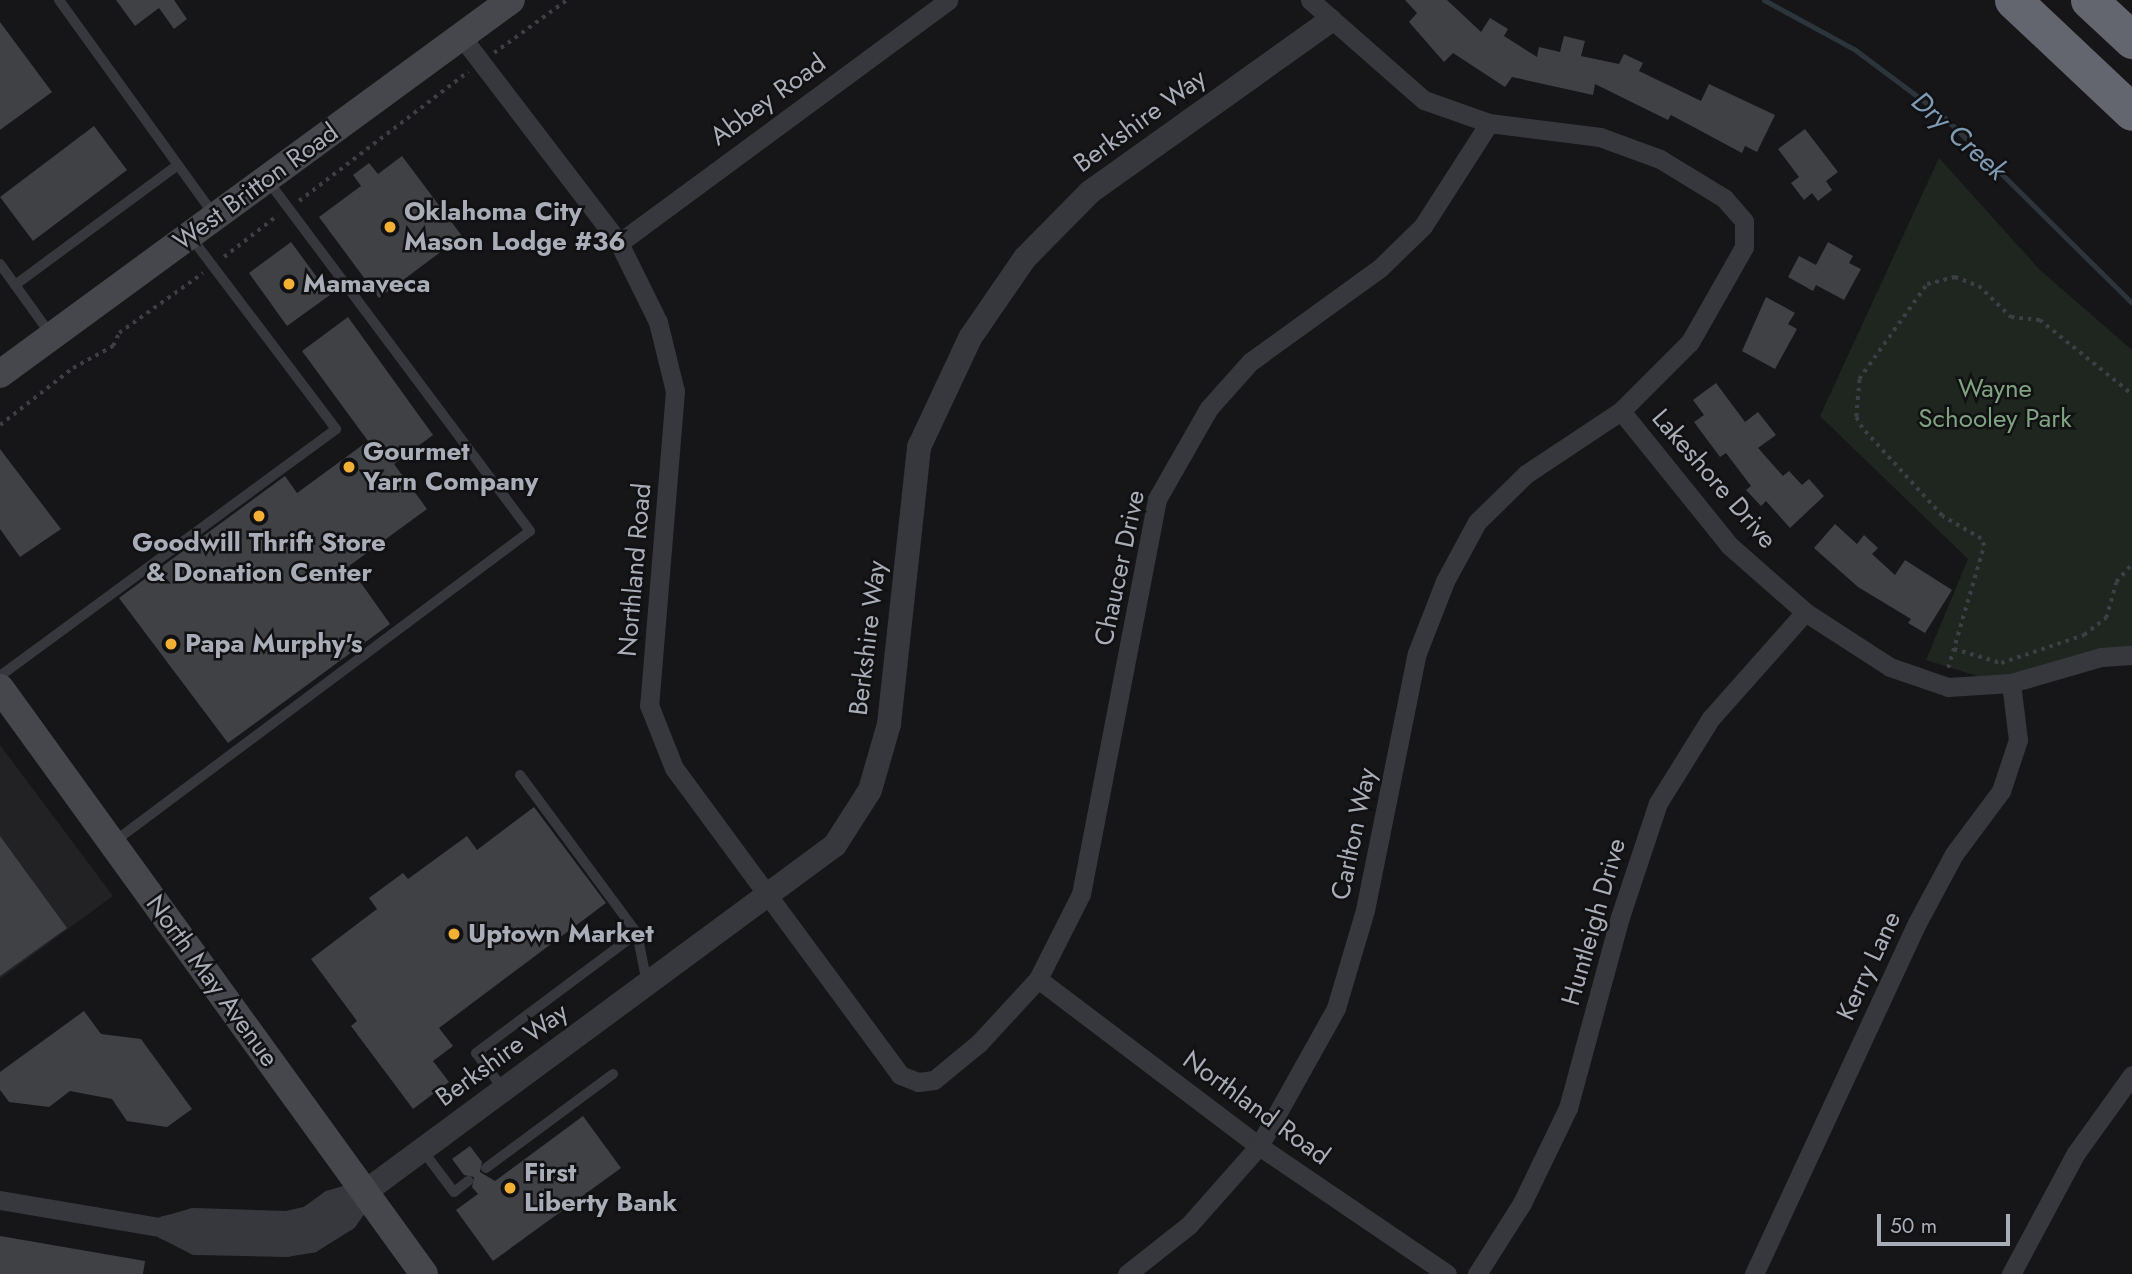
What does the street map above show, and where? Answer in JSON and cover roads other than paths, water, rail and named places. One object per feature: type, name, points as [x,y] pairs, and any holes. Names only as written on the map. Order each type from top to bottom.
[{"type":"highway","points":[[2013,0],[2132,112]]},
{"type":"highway","points":[[2090,0],[2132,40]]},
{"type":"highway","points":[[2119,0],[2132,18]]},
{"type":"main road","name":"West Britton Road","points":[[0,374],[511,0]]},
{"type":"main road","name":"North May Avenue","points":[[0,688],[424,1274]]},
{"type":"street","name":"Abbey Road","points":[[619,243],[948,0]]},
{"type":"street","name":"Lakeshore Drive","points":[[1310,0],[1330,21],[1424,100],[1489,123],[1600,136],[1660,159],[1724,198],[1744,221],[1744,247],[1690,342],[1621,411],[1730,546],[1805,612],[1902,671],[1948,687],[2011,682],[2101,657],[2132,655]]},
{"type":"street","name":"Berkshire Way","points":[[166,1228],[196,1243],[286,1245],[311,1241],[346,1219],[365,1192],[771,895],[835,845],[870,790],[889,724],[919,447],[970,338],[1025,258],[1090,192],[1330,21]]},
{"type":"street","name":"Northland Road","points":[[461,36],[619,243],[658,322],[675,391],[649,705],[674,768],[771,895],[900,1075],[918,1082]]},
{"type":"street","name":"Chaucer Drive","points":[[918,1082],[934,1080],[979,1043],[1038,979],[1082,894],[1157,499],[1209,408],[1250,362],[1380,268],[1423,226],[1489,123]]},
{"type":"street","name":"Carlton Way","points":[[1127,1274],[1189,1225],[1259,1146],[1336,1008],[1365,910],[1417,653],[1445,581],[1477,522],[1526,474],[1621,411]]},
{"type":"street","name":"Huntleigh Drive","points":[[1477,1274],[1522,1203],[1569,1108],[1620,917],[1657,803],[1711,718],[1805,612]]},
{"type":"street","name":"Kerry Lane","points":[[1754,1274],[1917,923],[1954,854],[2001,791],[2018,740],[2011,682]]},
{"type":"street","name":"Northland Road","points":[[1038,979],[1259,1146],[1447,1274]]},
{"type":"street","points":[[2011,1274],[2076,1153],[2132,1075]]},
{"type":"street","points":[[0,1200],[166,1228]]},
{"type":"lane","points":[[59,0],[216,217]]},
{"type":"lane","points":[[15,285],[178,165]]},
{"type":"lane","points":[[111,843],[530,531],[267,179]]},
{"type":"lane","points":[[0,676],[336,429],[190,236]]},
{"type":"lane","points":[[0,264],[51,335]]},
{"type":"lane","points":[[520,775],[637,933],[647,984]]},
{"type":"lane","points":[[505,1090],[476,1053],[637,933]]},
{"type":"lane","points":[[486,1168],[613,1074]]},
{"type":"lane","points":[[423,1150],[454,1192],[468,1181]]},
{"type":"waterway","name":"Dry Creek","points":[[1764,0],[1854,49],[1941,114],[2132,303]]},
{"type":"place","name":"Oklahoma City Mason Lodge #36","points":[[390,227]]},
{"type":"place","name":"Mamaveca","points":[[289,284]]},
{"type":"place","name":"Gourmet Yarn Company","points":[[349,467]]},
{"type":"place","name":"Goodwill Thrift Store & Donation Center","points":[[259,516]]},
{"type":"place","name":"Papa Murphy's","points":[[171,644]]},
{"type":"place","name":"Uptown Market","points":[[454,934]]},
{"type":"place","name":"First Liberty Bank","points":[[510,1188]]},
{"type":"park label","name":"Wayne Schooley Park","points":[[1995,404]]}]
